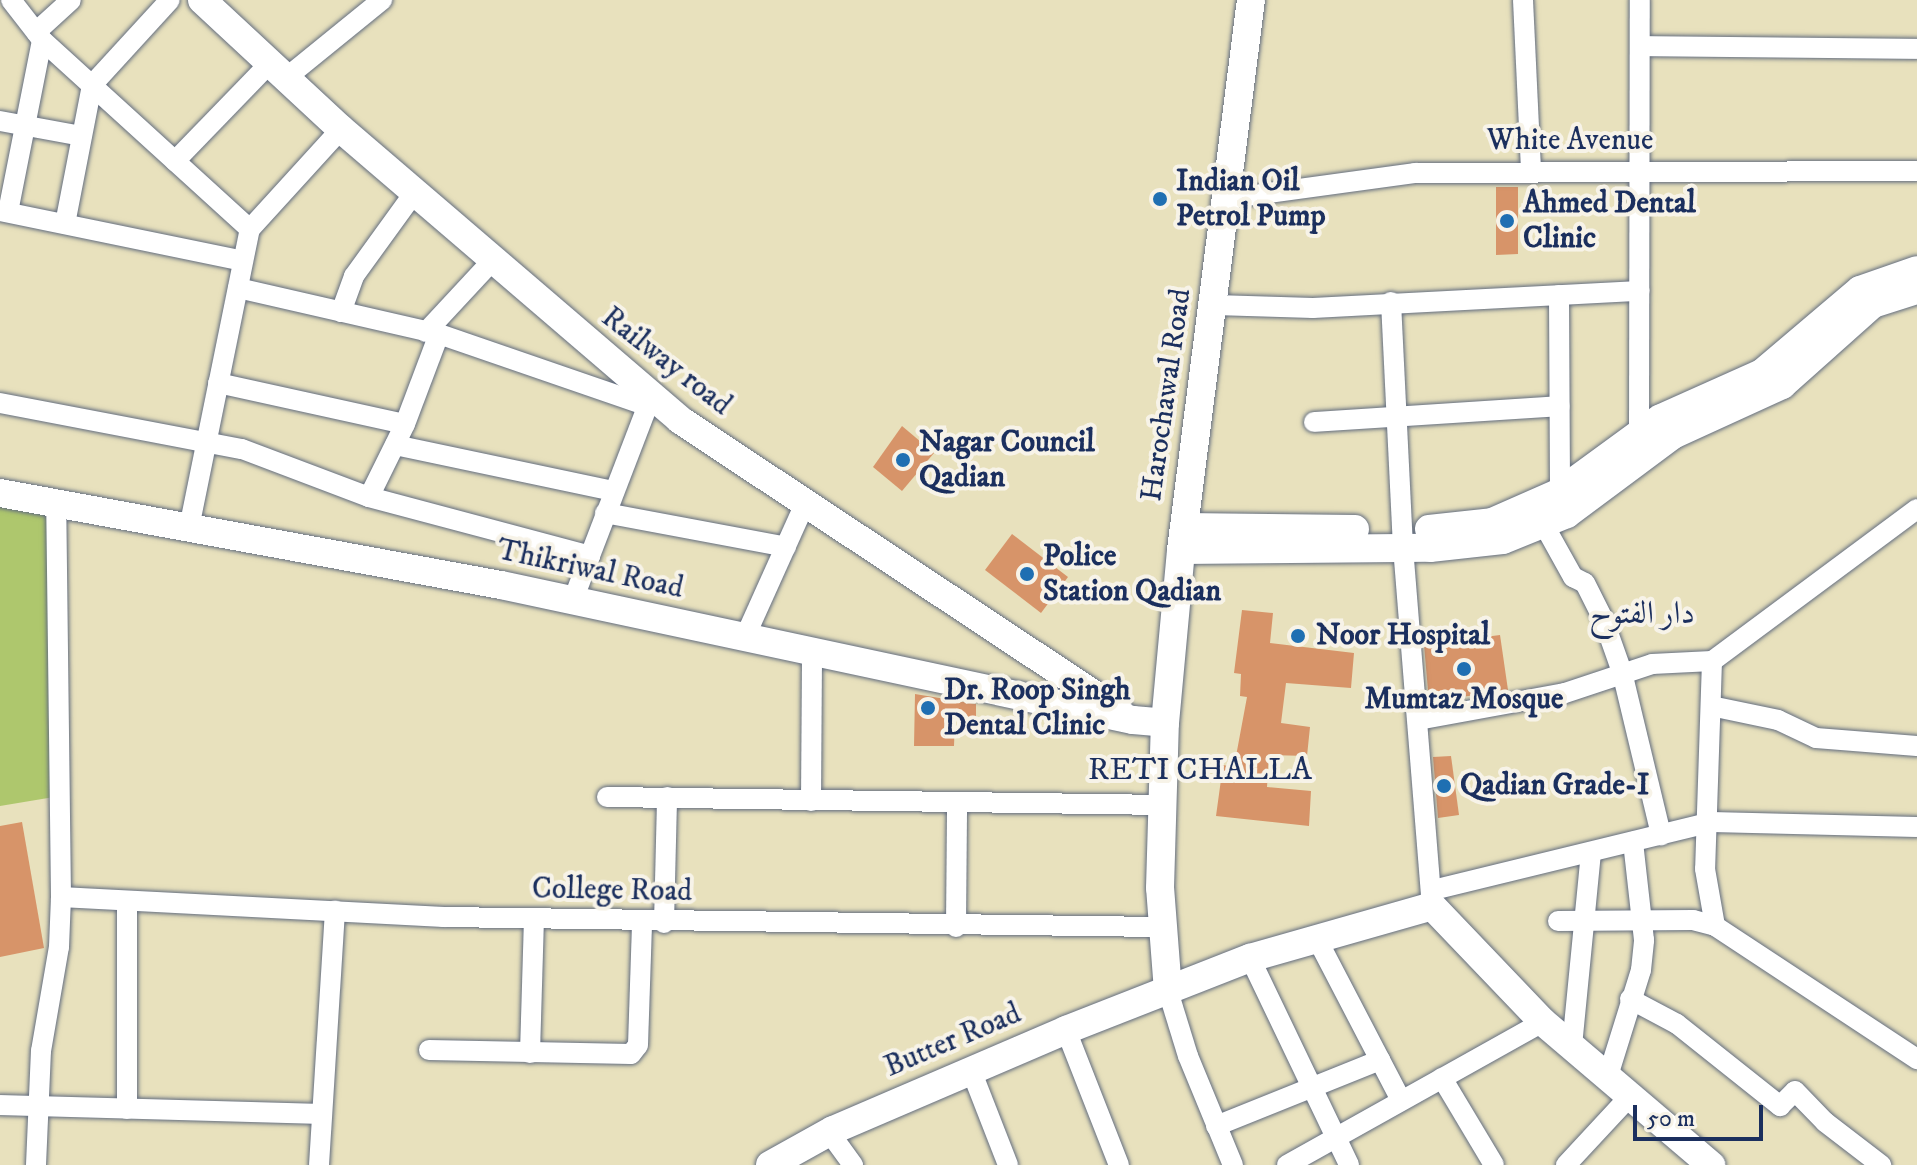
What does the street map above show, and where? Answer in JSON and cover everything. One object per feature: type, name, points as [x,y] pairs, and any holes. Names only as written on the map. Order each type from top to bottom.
[{"type":"main road","name":"Harochawal Road","points":[[1168,991],[1161,927],[1165,723],[1182,538],[1215,305],[1225,199],[1251,0]]},
{"type":"main road","name":"Railway road","points":[[213,3],[341,129],[650,401],[804,506],[1133,720]]},
{"type":"main road","points":[[1182,538],[1402,538],[1494,543],[1557,511],[1653,431],[1762,373],[1857,303],[1917,270]]},
{"type":"main road","points":[[1857,303],[1917,290]]},
{"type":"main road","name":"Thikriwal Road","points":[[0,493],[573,600],[1133,720],[1165,723]]},
{"type":"main road","points":[[1432,898],[1543,1022],[1711,1165]]},
{"type":"main road","name":"Butter Road","points":[[770,1165],[829,1132],[1066,1030],[1250,958],[1432,898]]},
{"type":"street","points":[[11,0],[39,36],[250,229]]},
{"type":"street","points":[[71,0],[39,36],[25,126],[4,212],[243,261]]},
{"type":"street","points":[[65,224],[92,85],[170,0]]},
{"type":"street","points":[[175,161],[278,70],[382,0]]},
{"type":"street","points":[[1523,0],[1531,170]]},
{"type":"street","points":[[1640,0],[1644,170],[1640,291],[1653,431]]},
{"type":"street","points":[[1641,46],[1917,49]]},
{"type":"street","points":[[0,121],[82,136]]},
{"type":"street","points":[[189,528],[250,229],[341,129]]},
{"type":"street","name":"White Avenue","points":[[1225,199],[1415,173],[1531,170],[1917,171]]},
{"type":"street","points":[[341,312],[354,276],[414,193]]},
{"type":"street","points":[[369,497],[405,424],[432,333],[492,261]]},
{"type":"street","points":[[238,288],[432,333],[650,401],[573,600]]},
{"type":"street","points":[[1215,305],[1264,310],[1640,291]]},
{"type":"street","points":[[1559,295],[1557,511],[1573,577],[1585,583],[1622,672],[1661,835]]},
{"type":"street","points":[[1391,302],[1402,538],[1432,898],[1591,852],[1711,822],[1917,827]]},
{"type":"street","points":[[218,383],[405,424]]},
{"type":"street","points":[[0,403],[207,440],[369,497],[590,556]]},
{"type":"street","points":[[1314,422],[1559,406]]},
{"type":"street","points":[[395,445],[613,491]]},
{"type":"street","points":[[36,1165],[38,1107],[61,897],[56,502]]},
{"type":"street","points":[[745,637],[804,506]]},
{"type":"street","points":[[1418,720],[1565,693],[1652,664],[1712,661],[1846,566],[1917,509]]},
{"type":"street","points":[[605,513],[786,547]]},
{"type":"street","points":[[811,801],[812,651]]},
{"type":"street","points":[[1712,661],[1711,822],[1705,869],[1715,926]]},
{"type":"street","points":[[1711,706],[1778,720],[1816,738],[1917,746]]},
{"type":"street","points":[[607,797],[957,805],[1163,805]]},
{"type":"street","points":[[664,923],[667,797]]},
{"type":"street","points":[[956,927],[957,805]]},
{"type":"street","points":[[1608,1076],[1641,970],[1642,920],[1633,842]]},
{"type":"street","points":[[1572,1046],[1591,852]]},
{"type":"street","name":"College Road","points":[[61,897],[664,923],[1161,927]]},
{"type":"street","points":[[127,901],[127,1109]]},
{"type":"street","points":[[319,1165],[335,911]]},
{"type":"street","points":[[530,1053],[534,919]]},
{"type":"street","points":[[1558,921],[1693,920],[1715,926],[1917,1059]]},
{"type":"street","points":[[429,1050],[625,1056],[636,1051],[642,922]]},
{"type":"street","points":[[1316,937],[1401,1100]]},
{"type":"street","points":[[1250,958],[1333,1138],[1349,1165]]},
{"type":"street","points":[[1168,991],[1233,1165]]},
{"type":"street","points":[[1630,999],[1677,1024],[1780,1106],[1795,1091],[1825,1122],[1881,1165]]},
{"type":"street","points":[[1287,1165],[1543,1022]]},
{"type":"street","points":[[1066,1030],[1119,1165]]},
{"type":"street","points":[[1216,1126],[1380,1060]]},
{"type":"street","points":[[971,1070],[1008,1165]]},
{"type":"street","points":[[1442,1078],[1494,1165]]},
{"type":"street","points":[[1566,1165],[1631,1095]]},
{"type":"street","points":[[0,1105],[322,1114]]},
{"type":"street","points":[[829,1132],[853,1165]]},
{"type":"green space","points":[[0,493],[56,502],[60,796],[0,806]]},
{"type":"building","name":"Ahmed Dental Clinic","points":[[1496,187],[1518,187],[1518,254],[1496,255]]},
{"type":"building","name":"Nagar Council Qadian","points":[[902,426],[934,453],[902,491],[873,467]]},
{"type":"building","name":"Police Station Qadian","points":[[1012,534],[1068,577],[1041,613],[985,570]]},
{"type":"building","points":[[1242,610],[1273,613],[1270,643],[1354,653],[1351,688],[1286,683],[1281,723],[1310,727],[1307,756],[1269,755],[1267,787],[1311,791],[1309,826],[1216,816],[1223,765],[1234,767],[1247,697],[1240,696],[1241,674],[1234,673]]},
{"type":"building","name":"Mumtaz Mosque","points":[[1500,635],[1508,690],[1429,702],[1424,645]]},
{"type":"building","name":"Dr. Roop Singh Dental Clinic","points":[[915,694],[976,704],[976,718],[955,718],[954,746],[914,746]]},
{"type":"building","name":"Qadian Grade-I","points":[[1451,756],[1459,815],[1438,818],[1433,757]]},
{"type":"building","points":[[22,822],[44,948],[0,957],[0,826]]},
{"type":"place","name":"Indian Oil Petrol Pump","points":[[1160,199]]},
{"type":"place","name":"Ahmed Dental Clinic","points":[[1507,221]]},
{"type":"place","name":"Nagar Council Qadian","points":[[903,460]]},
{"type":"place","name":"Police Station Qadian","points":[[1027,574]]},
{"type":"place","name":"Noor Hospital","points":[[1298,636]]},
{"type":"place","name":"Mumtaz Mosque","points":[[1464,669]]},
{"type":"place","name":"Dr. Roop Singh Dental Clinic","points":[[928,708]]},
{"type":"place","name":"Qadian Grade-I","points":[[1444,786]]},
{"type":"district","name":"دار الفتوح","points":[[1642,614]]},
{"type":"district","name":"RETI CHALLA","points":[[1200,770]]}]
